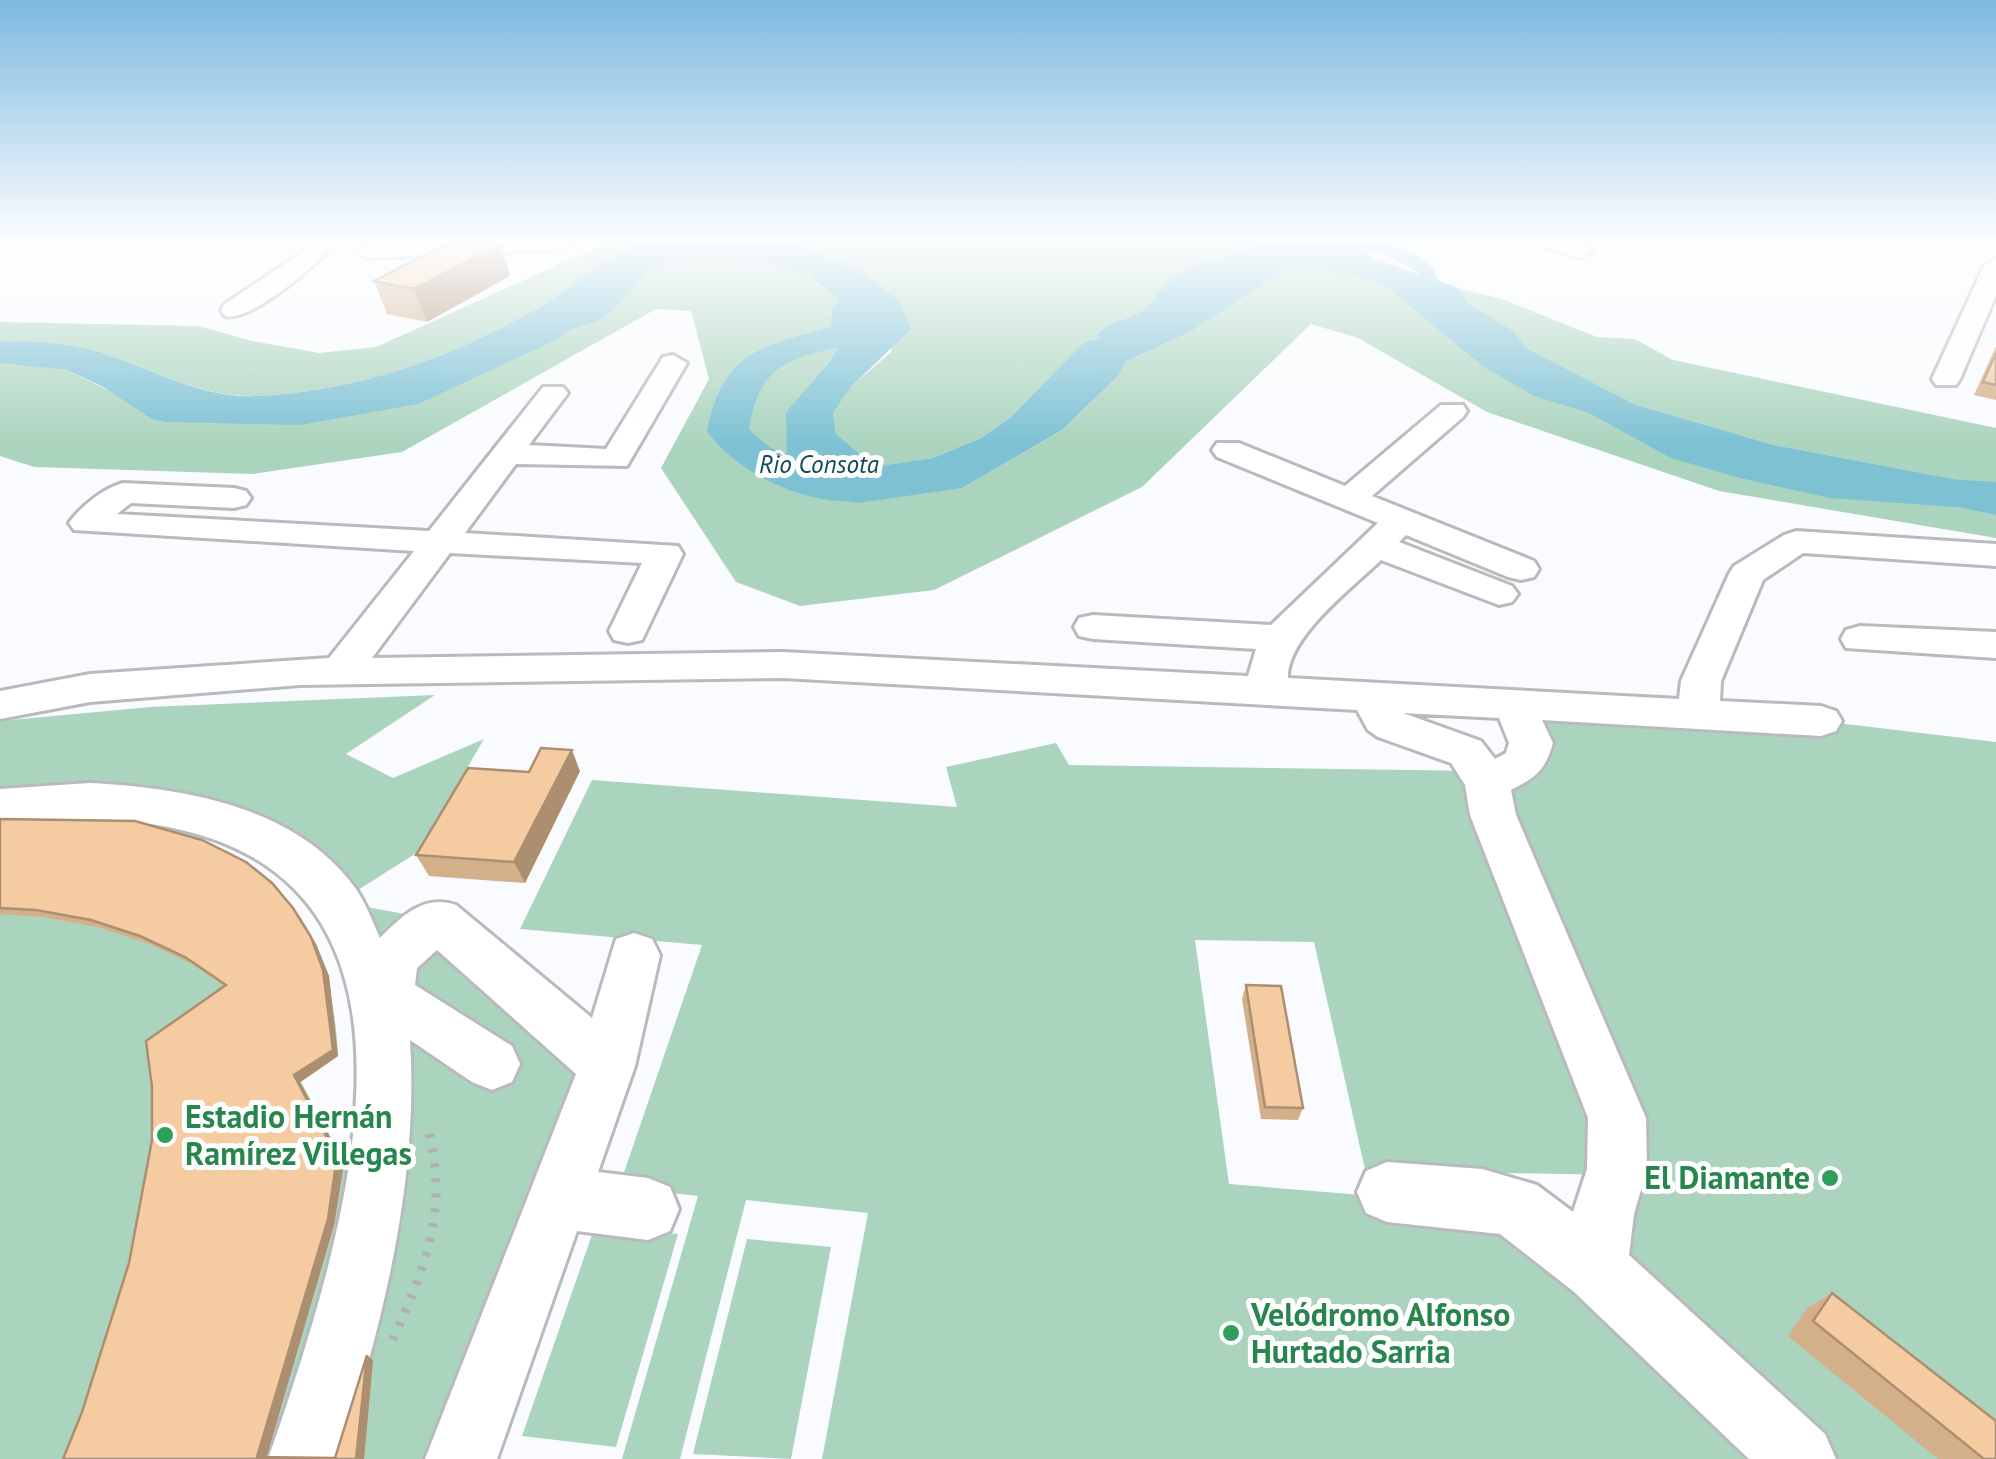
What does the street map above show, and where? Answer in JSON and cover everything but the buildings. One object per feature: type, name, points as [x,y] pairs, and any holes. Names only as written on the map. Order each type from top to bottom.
[{"type":"street","points":[[264,318],[276,309]]},
{"type":"street","points":[[1946,379],[1977,309]]},
{"type":"street","points":[[1962,344],[1996,353]]},
{"type":"street","points":[[508,454],[616,459],[673,364]]},
{"type":"street","points":[[341,671],[553,394]]},
{"type":"street","points":[[1348,499],[1452,411]]},
{"type":"street","points":[[1228,450],[1348,499],[1389,532],[1510,582]]},
{"type":"street","points":[[234,498],[123,492],[86,523],[665,554],[628,631]]},
{"type":"street","points":[[1268,692],[1268,666],[1280,638],[1389,532]]},
{"type":"street","points":[[1699,714],[1701,681],[1747,574],[1796,542],[1996,556]]},
{"type":"street","points":[[1093,627],[1280,638]]},
{"type":"street","points":[[1860,639],[1996,645]]},
{"type":"street","points":[[0,705],[90,688],[168,680],[341,671],[783,665],[1821,720]]},
{"type":"street","points":[[1371,697],[1383,720],[1393,726],[1466,752],[1487,782],[1493,816],[1616,1118],[1618,1169],[1604,1214],[1596,1268]]},
{"type":"street","points":[[1487,782],[1525,763],[1531,743],[1514,704]]},
{"type":"street","points":[[0,806],[120,802],[166,807],[247,830],[312,873],[338,902],[373,975],[381,1012],[380,1162],[344,1329],[304,1459]]},
{"type":"street","points":[[492,1064],[391,999],[384,978],[392,958],[438,920],[606,1066]]},
{"type":"street","points":[[461,1459],[606,1066],[634,954]]},
{"type":"street","points":[[1387,1192],[1482,1198],[1515,1207],[1596,1268],[1800,1459]]},
{"type":"street","points":[[560,1198],[648,1209]]},
{"type":"green space","points":[[460,309],[536,309],[477,340],[407,368],[334,387],[258,396],[198,388],[79,347],[0,342],[0,322],[199,326],[319,353],[376,347]]},
{"type":"green space","points":[[575,309],[656,309],[402,452],[253,474],[34,467],[0,456],[0,352],[58,366],[114,393],[261,417],[418,392],[516,344]]},
{"type":"green space","points":[[658,309],[850,309],[848,333],[819,375],[786,412],[788,490],[962,488],[1062,430],[1118,376],[1125,361],[1192,331],[1225,309],[1416,309],[1481,365],[1621,425],[1774,470],[1996,515],[1996,538],[1719,491],[1487,412],[1358,338],[1311,324],[1142,487],[934,590],[800,606],[736,582],[661,468],[709,379],[691,311]]},
{"type":"green space","points":[[898,309],[1168,309],[1157,318],[1116,335],[1084,342],[1011,417],[981,438],[933,458],[875,468],[836,434],[833,413],[852,386],[891,352]]},
{"type":"green space","points":[[1452,309],[1527,309],[1597,337],[1635,339],[1673,360],[1996,428],[1996,487],[1774,445],[1514,369]]},
{"type":"green space","points":[[435,695],[346,754],[393,778],[484,739],[418,852],[339,902],[438,920],[607,1066],[461,1459],[0,1459],[0,826],[277,890],[305,928],[329,988],[338,1056],[301,1082],[340,1154],[355,1197],[373,975],[247,831],[0,806],[0,721],[150,707]]},
{"type":"green space","points":[[1514,704],[1821,721],[1996,742],[1996,1459],[822,1459],[868,1213],[746,1200],[680,1459],[622,1459],[698,1196],[619,1187],[702,945],[520,929],[592,780],[957,807],[946,767],[1056,743],[1069,765],[1481,771],[1525,763]],"holes":[[[1195,940],[1314,942],[1368,1183],[1508,1186],[1505,1173],[1615,1175],[1596,1268],[1508,1207],[1229,1184]]]},
{"type":"green space","points":[[595,1226],[678,1234],[616,1447],[522,1436]]},
{"type":"green space","points":[[747,1239],[831,1247],[791,1459],[693,1454]]},
{"type":"water","name":"Rio Consota","points":[[536,309],[575,309],[516,344],[418,392],[261,417],[200,414],[138,403],[58,366],[0,352],[0,342],[79,347],[198,388],[258,396],[334,387],[407,368]]},
{"type":"water","name":"Rio Consota","points":[[850,309],[902,309],[911,329],[852,386],[833,413],[836,434],[875,467],[933,458],[981,438],[1011,417],[1084,342],[1116,335],[1157,318],[1168,309],[1225,309],[1192,331],[1126,361],[1118,376],[1062,430],[962,488],[858,503],[787,490],[786,412],[835,352]]},
{"type":"water","name":"Rio Consota","points":[[1414,309],[1452,309],[1514,369],[1774,445],[1996,487],[1996,515],[1774,470],[1534,396],[1481,365]]},
{"type":"waterway","points":[[0,352],[86,360],[109,370],[166,410],[300,413],[418,392],[547,330],[551,323],[592,309]]},
{"type":"waterway","points":[[850,309],[848,333],[782,353],[750,371],[738,391],[728,431],[756,458],[789,475],[865,489]]},
{"type":"waterway","points":[[1074,390],[1082,371],[1121,341],[1116,335],[1157,318],[1164,309]]},
{"type":"waterway","points":[[1453,309],[1500,339],[1513,356],[1686,449],[1830,485],[1996,496]]},
{"type":"place","name":"Estadio Hernán Ramírez Villegas","points":[[165,1135]]},
{"type":"place","name":"El Diamante","points":[[1830,1178]]},
{"type":"place","name":"Velódromo Alfonso Hurtado Sarria","points":[[1231,1333]]}]
